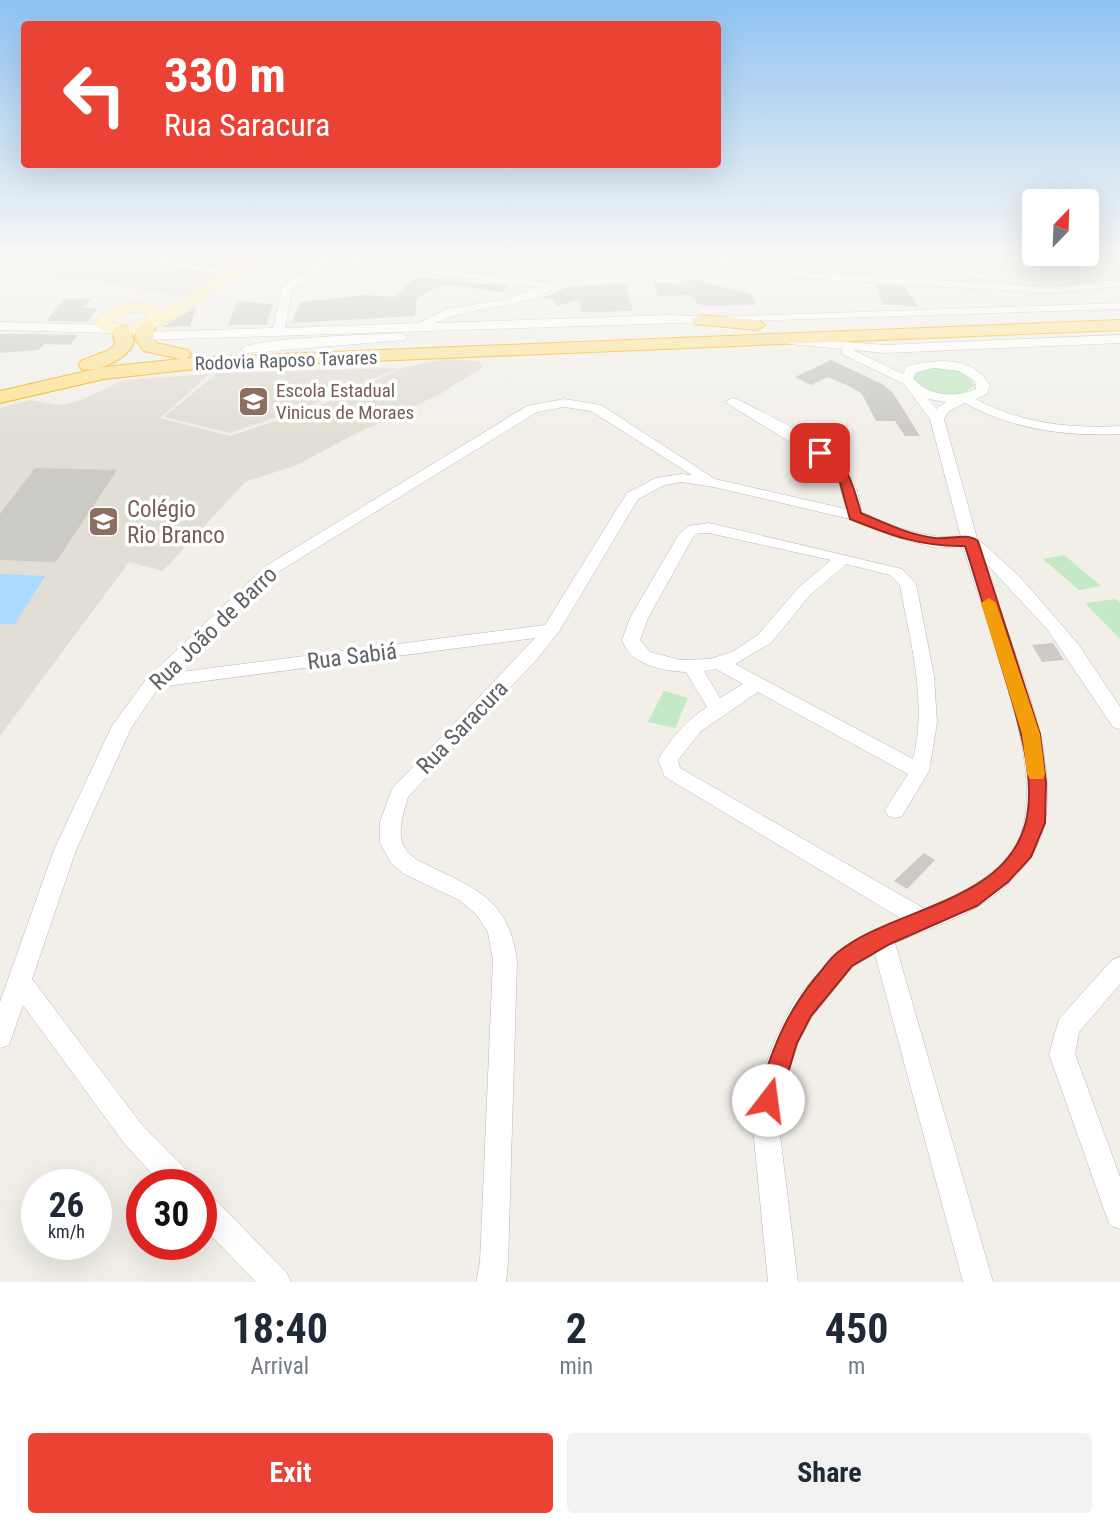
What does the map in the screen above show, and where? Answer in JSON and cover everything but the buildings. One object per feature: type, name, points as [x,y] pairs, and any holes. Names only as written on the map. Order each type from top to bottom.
[{"type":"highway","name":"Rodovia Raposo Tavares","points":[[0,399],[104,373],[242,355],[1120,314]]},
{"type":"highway","points":[[706,321],[808,327]]},
{"type":"highway","points":[[149,323],[146,344],[182,354]]},
{"type":"highway","points":[[89,365],[120,351],[125,340],[112,325]]},
{"type":"highway","name":"Rodovia Raposo Tavares","points":[[0,386],[89,365],[182,354],[600,348],[776,338],[1120,325]]},
{"type":"highway","points":[[90,392],[104,382],[119,377],[242,355]]},
{"type":"highway","points":[[0,399],[33,394],[60,395]]},
{"type":"main road","points":[[112,325],[122,314]]},
{"type":"main road","points":[[136,314],[149,323]]},
{"type":"main road","points":[[112,325],[149,323],[167,314]]},
{"type":"street","points":[[278,331],[282,314]]},
{"type":"street","points":[[401,337],[444,314]]},
{"type":"street","points":[[242,355],[283,344],[706,321],[904,314]]},
{"type":"street","points":[[149,323],[278,331],[670,318],[706,321]]},
{"type":"street","points":[[0,326],[112,325]]},
{"type":"street","points":[[776,338],[885,349],[1120,339]]},
{"type":"street","points":[[826,345],[858,355],[928,394],[965,398],[979,407],[1025,421],[1088,431],[1120,430]]},
{"type":"street","points":[[955,366],[953,351],[960,347]]},
{"type":"street","points":[[783,1282],[765,1118],[772,1083],[787,1040],[803,1009],[822,983],[844,960],[882,938],[970,900],[1001,876],[1024,851],[1035,823],[1037,782],[1031,734],[971,541],[937,419],[910,383],[908,373],[917,366],[934,363],[955,366],[976,374],[984,386],[975,396],[944,408],[937,419]]},
{"type":"street","name":"Rua João de Barro","points":[[0,1037],[70,838],[122,726],[153,682],[272,569],[532,409],[563,402],[596,408],[714,483]]},
{"type":"street","points":[[732,402],[765,419],[835,465],[845,479],[855,516]]},
{"type":"street","name":"Rua Saracura","points":[[491,1282],[494,1262],[505,961],[503,941],[495,922],[483,906],[466,893],[412,868],[395,854],[388,838],[390,816],[399,794],[531,655],[551,630],[632,496],[661,481],[681,478],[714,483],[855,516],[897,533],[936,543],[971,541]]},
{"type":"street","points":[[843,558],[800,596],[776,628],[754,646],[720,664],[693,669],[646,658],[633,647],[631,640],[639,618],[687,534],[694,528],[709,528],[843,558],[896,572],[908,584],[928,706],[928,732],[919,771],[895,810]]},
{"type":"street","points":[[971,541],[1011,576],[1082,660],[1120,722]]},
{"type":"street","name":"Rua Sabiá","points":[[153,682],[551,630]]},
{"type":"street","points":[[720,664],[919,771]]},
{"type":"street","points":[[693,669],[718,708]]},
{"type":"street","points":[[756,685],[718,708],[673,750],[668,761],[672,772],[925,921]]},
{"type":"street","points":[[882,938],[978,1282]]},
{"type":"street","points":[[1120,967],[1068,1027],[1062,1054],[1120,1215]]},
{"type":"street","points":[[19,980],[133,1134],[166,1169]]},
{"type":"street","points":[[217,1221],[276,1282]]},
{"type":"shaded area","name":"Colégio Rio Branco","points":[[445,359],[478,361],[483,367],[440,394],[297,465],[245,482],[163,571],[129,562],[0,736],[0,408],[30,400],[60,405],[82,400],[123,380],[210,374],[160,418],[230,436],[314,408],[405,367]]},
{"type":"shaded area","name":"Escola Estadual Vinicus de Moraes","points":[[399,368],[314,404],[230,433],[164,417],[217,373]]},
{"type":"green space","points":[[926,367],[961,371],[974,385],[968,390],[951,395],[933,392],[924,388],[913,377],[914,373]]},
{"type":"green space","points":[[1064,555],[1101,586],[1079,590],[1043,559]]},
{"type":"green space","points":[[1116,599],[1120,603],[1120,639],[1085,603]]},
{"type":"green space","points":[[664,691],[688,698],[675,728],[648,722]]},
{"type":"water","points":[[0,574],[45,576],[15,624],[0,624]]},
{"type":"slow traffic","points":[[989,603],[1031,734],[1036,774]]},
{"type":"place","name":"Escola Estadual Vinicus de Moraes","points":[[253,401]]},
{"type":"place","name":"Colégio Rio Branco","points":[[104,522]]},
{"type":"route","points":[[768,1100],[787,1040],[803,1009],[822,983],[844,960],[882,938],[970,900],[1001,876],[1024,851],[1035,823],[1037,782],[1031,734],[971,541],[936,543],[897,533],[855,516],[845,479],[835,465],[820,453]]}]
